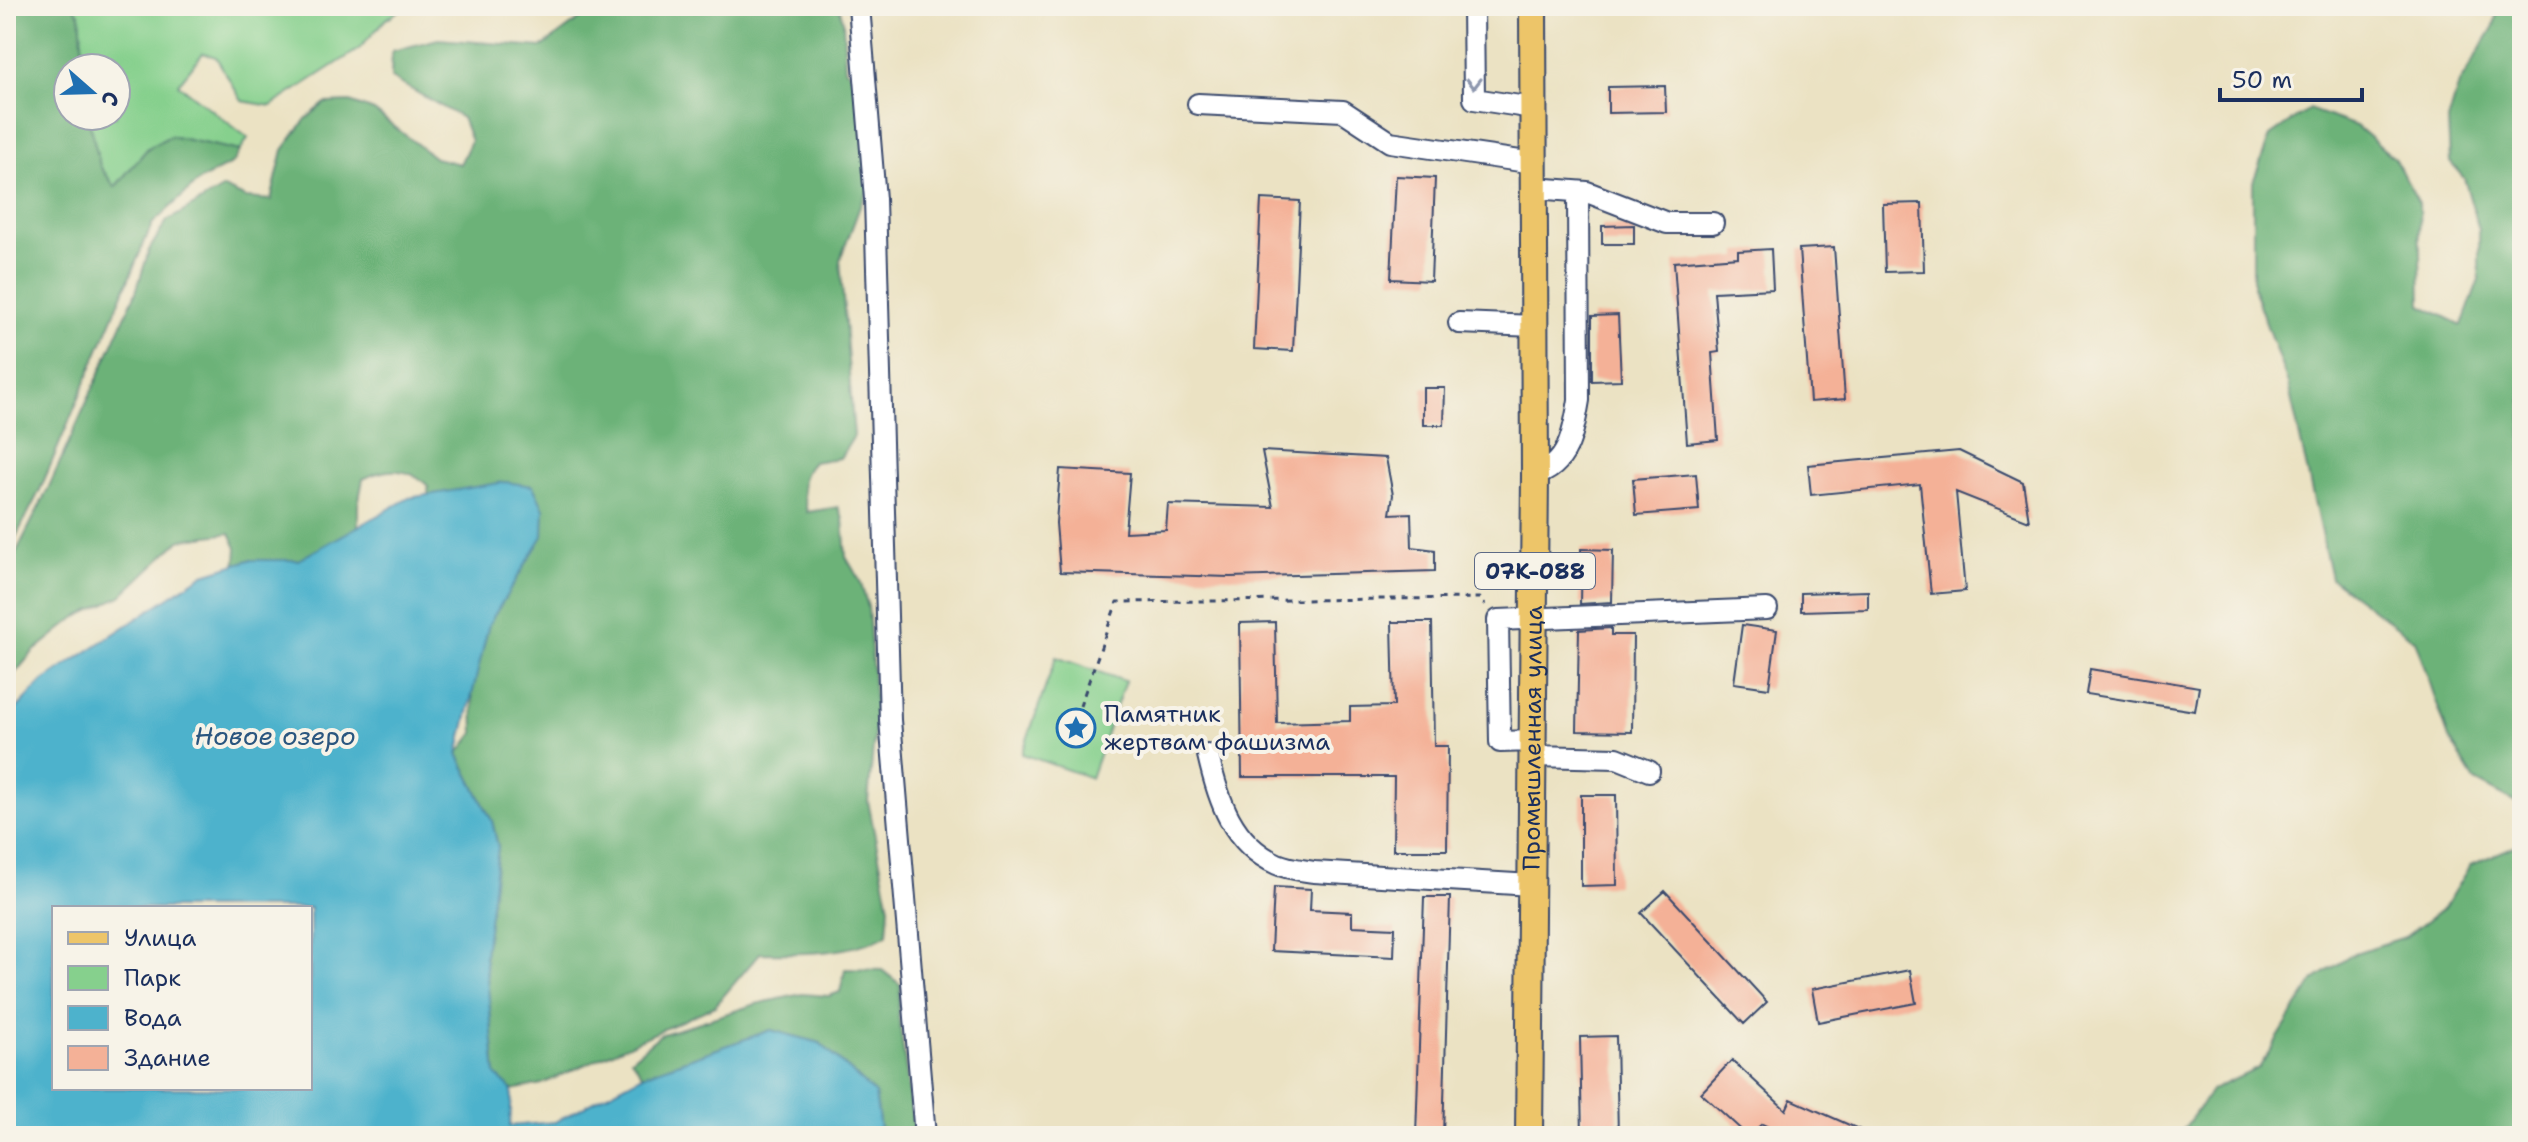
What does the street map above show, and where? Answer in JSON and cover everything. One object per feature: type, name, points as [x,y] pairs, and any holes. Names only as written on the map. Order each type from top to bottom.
[{"type":"main road","name":"Промышленная улица","points":[[1529,1136],[1535,475],[1533,6]]},
{"type":"lane","points":[[859,6],[875,199],[890,720],[925,1136]]},
{"type":"lane","points":[[1473,6],[1474,99],[1533,108]]},
{"type":"lane","points":[[1198,104],[1343,111],[1390,142],[1534,175],[1667,223],[1713,223]]},
{"type":"lane","points":[[1535,475],[1548,471],[1565,452],[1575,429],[1579,400],[1578,192]]},
{"type":"lane","points":[[1459,323],[1535,326]]},
{"type":"lane","points":[[1649,771],[1617,758],[1500,742],[1498,620],[1767,609]]},
{"type":"lane","points":[[1208,755],[1218,798],[1237,831],[1255,852],[1280,865],[1314,872],[1532,885]]},
{"type":"path","points":[[1080,706],[1117,602],[1480,598],[1498,620]]},
{"type":"green space","points":[[6,6],[73,6],[80,15],[83,52],[52,52],[52,132],[92,132],[100,166],[115,187],[148,148],[170,136],[240,151],[233,163],[200,180],[152,224],[40,490],[6,556]]},
{"type":"green space","points":[[73,6],[406,6],[385,20],[359,49],[271,106],[242,101],[216,57],[203,53],[178,84],[248,138],[240,151],[170,136],[148,148],[115,187],[100,166],[92,132],[132,132],[132,52],[83,52],[80,16]]},
{"type":"green space","points":[[590,6],[839,6],[843,21],[845,68],[873,95],[881,167],[861,204],[840,260],[854,436],[840,458],[813,462],[802,486],[807,512],[838,507],[843,519],[846,557],[860,581],[868,607],[876,717],[868,801],[889,907],[887,934],[873,941],[825,952],[760,953],[715,1006],[542,1084],[512,1090],[496,1076],[485,955],[498,846],[492,821],[458,754],[474,733],[473,697],[458,675],[430,526],[428,486],[413,475],[397,471],[381,472],[363,479],[358,505],[358,576],[220,626],[237,548],[230,533],[180,540],[121,596],[75,618],[33,652],[6,684],[6,573],[48,489],[136,292],[149,250],[167,221],[224,188],[246,198],[271,200],[283,150],[306,119],[325,103],[350,102],[374,111],[435,158],[460,164],[471,141],[462,118],[391,78],[392,51],[438,39],[542,47],[584,16]]},
{"type":"green space","points":[[2498,6],[2522,6],[2522,806],[2475,781],[2449,738],[2415,640],[2331,578],[2288,384],[2253,288],[2253,182],[2270,136],[2309,109],[2356,126],[2394,158],[2419,203],[2421,305],[2462,325],[2479,279],[2479,230],[2464,178],[2450,162],[2448,121],[2459,84],[2494,26]]},
{"type":"green space","points":[[1056,657],[1125,681],[1091,778],[1022,754]]},
{"type":"green space","points":[[2522,843],[2522,1136],[2174,1136],[2182,1131],[2212,1090],[2259,1068],[2314,980],[2355,953],[2405,937],[2444,908],[2470,865]]},
{"type":"green space","points":[[845,969],[882,970],[901,985],[898,1012],[915,1136],[881,1136],[875,1094],[820,1043],[771,1030],[643,1075],[631,1059],[660,1035],[756,1004],[802,994],[829,996],[840,992]]},
{"type":"water","name":"Новое озеро","points":[[505,482],[533,486],[544,509],[543,536],[489,624],[458,754],[492,821],[498,847],[485,955],[496,1075],[512,1090],[510,1126],[555,1122],[643,1075],[771,1030],[820,1043],[875,1094],[881,1136],[6,1136],[6,720],[43,681],[204,574],[249,560],[298,560],[409,498]]},
{"type":"building","points":[[1665,86],[1666,112],[1608,113],[1608,87]]},
{"type":"building","points":[[1396,176],[1435,178],[1431,281],[1391,279]]},
{"type":"building","points":[[1261,199],[1300,201],[1293,351],[1254,349]]},
{"type":"building","points":[[1922,203],[1924,271],[1885,272],[1883,204]]},
{"type":"building","points":[[1634,225],[1634,244],[1602,244],[1602,226]]},
{"type":"building","points":[[1834,247],[1845,399],[1810,402],[1799,249]]},
{"type":"building","points":[[1771,249],[1773,289],[1714,292],[1719,352],[1712,353],[1718,440],[1687,443],[1674,262],[1738,257],[1738,251]]},
{"type":"building","points":[[1618,315],[1621,380],[1592,381],[1592,316]]},
{"type":"building","points":[[1423,388],[1445,388],[1444,425],[1423,425]]},
{"type":"building","points":[[1262,451],[1386,458],[1393,495],[1390,514],[1411,513],[1412,547],[1435,550],[1435,571],[1230,577],[1060,572],[1056,523],[1060,469],[1130,473],[1125,532],[1166,530],[1168,504],[1273,507]]},
{"type":"building","points":[[1959,451],[2023,482],[2029,521],[1956,492],[1965,591],[1931,594],[1920,484],[1811,495],[1808,465]]},
{"type":"building","points":[[1696,474],[1699,510],[1636,515],[1633,479]]},
{"type":"building","points":[[1581,549],[1613,550],[1612,602],[1580,604]]},
{"type":"building","points":[[1868,591],[1868,609],[1801,611],[1801,593]]},
{"type":"building","points":[[1275,622],[1277,723],[1350,721],[1350,707],[1394,706],[1392,622],[1432,622],[1434,746],[1448,746],[1447,850],[1393,850],[1394,777],[1242,777],[1240,623]]},
{"type":"building","points":[[1742,625],[1777,630],[1769,688],[1734,683]]},
{"type":"building","points":[[1611,628],[1611,635],[1633,635],[1632,732],[1577,731],[1579,630]]},
{"type":"building","points":[[2090,669],[2199,687],[2195,711],[2086,694]]},
{"type":"building","points":[[1581,795],[1616,795],[1617,885],[1581,886]]},
{"type":"building","points":[[1274,887],[1311,889],[1310,910],[1352,912],[1352,926],[1395,928],[1394,957],[1271,951]]},
{"type":"building","points":[[1665,891],[1767,1002],[1744,1024],[1641,913]]},
{"type":"building","points":[[1424,897],[1450,897],[1443,1136],[1416,1136]]},
{"type":"building","points":[[1910,970],[1916,1003],[1818,1022],[1812,989]]},
{"type":"building","points":[[1616,1036],[1618,1136],[1582,1136],[1580,1037]]},
{"type":"building","points":[[1732,1060],[1786,1110],[1791,1099],[1874,1136],[1788,1136],[1762,1124],[1748,1136],[1701,1093]]},
{"type":"place","name":"Памятник жертвам фашизма","points":[[1076,728]]}]
